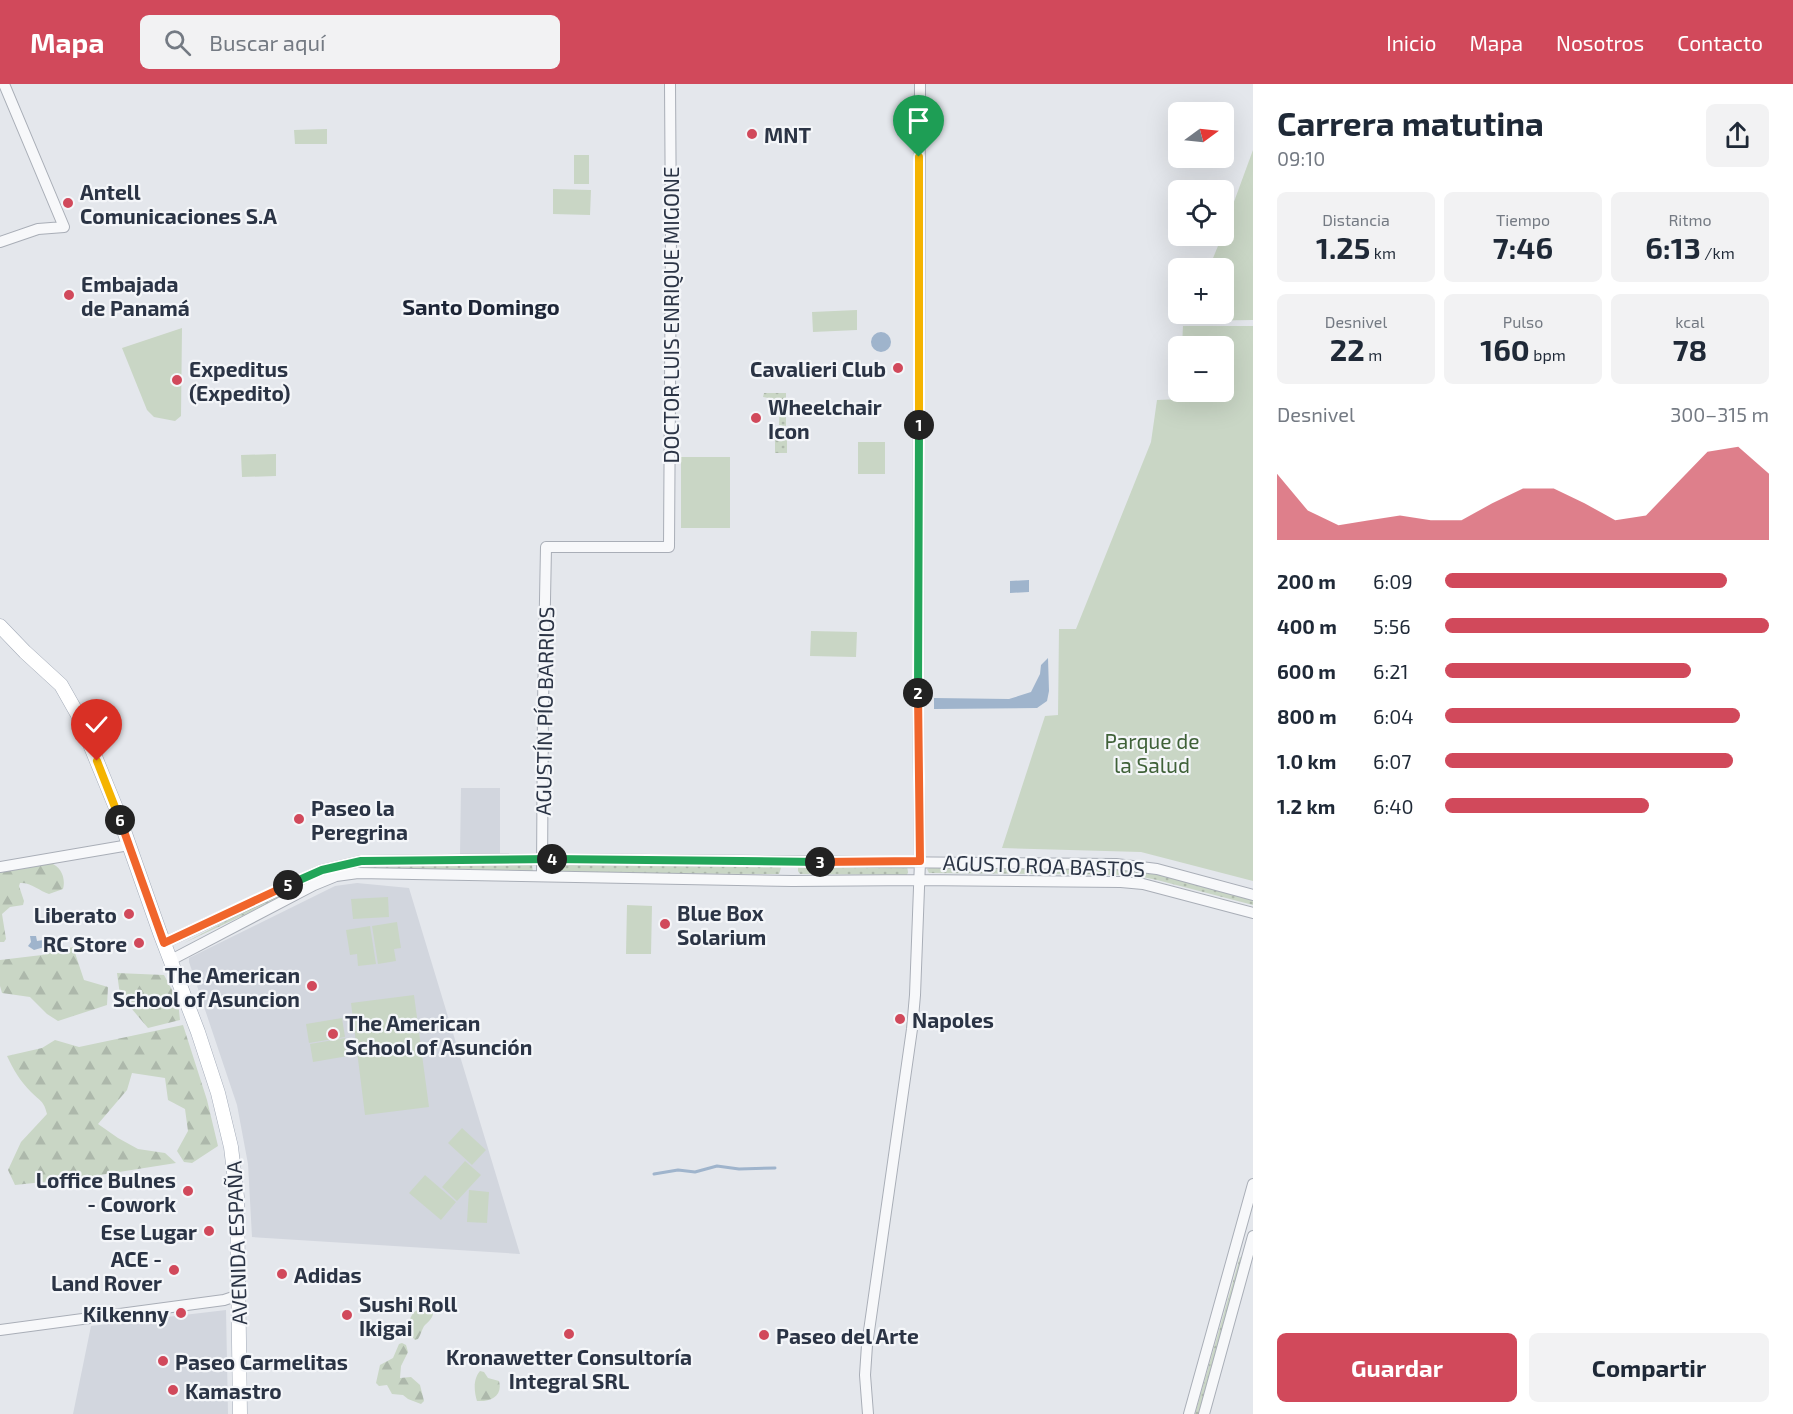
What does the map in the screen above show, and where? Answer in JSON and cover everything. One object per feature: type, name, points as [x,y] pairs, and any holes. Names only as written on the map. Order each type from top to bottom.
[{"type":"main road","name":"AVENIDA ESPAÑA","points":[[0,626],[61,685],[88,737],[218,1093],[231,1147],[237,1197],[240,1414]]},
{"type":"street","points":[[0,242],[38,229],[64,227],[4,84]]},
{"type":"street","name":"DOCTOR LUIS ENRIQUE MIGONE","points":[[546,547],[669,547],[670,84]]},
{"type":"street","points":[[868,1414],[865,1375],[867,1344],[912,1029],[920,861],[918,704],[920,84]]},
{"type":"street","name":"AGUSTÍN PÍO BARRIOS","points":[[542,875],[546,547]]},
{"type":"street","points":[[0,867],[129,845]]},
{"type":"street","name":"AGUSTO ROA BASTOS","points":[[164,943],[322,870],[344,864],[376,861],[542,859],[1116,864],[1158,869],[1253,895]]},
{"type":"street","name":"AGUSTO ROA BASTOS","points":[[171,960],[314,885],[336,876],[358,873],[792,880],[1121,882],[1143,884],[1253,913]]},
{"type":"street","points":[[1189,1414],[1253,1184]]},
{"type":"street","points":[[1204,1414],[1253,1236]]},
{"type":"street","points":[[0,1330],[224,1300],[239,1295]]},
{"type":"shaded area","points":[[461,788],[500,788],[500,855],[460,855]]},
{"type":"shaded area","name":"The American School of Asunción","points":[[357,883],[409,888],[520,1254],[252,1237],[248,1164],[237,1105],[189,958],[335,886]]},
{"type":"shaded area","name":"Paseo Carmelitas","points":[[226,1310],[228,1414],[73,1414],[91,1326]]},
{"type":"green space","points":[[327,129],[327,144],[295,144],[294,130]]},
{"type":"green space","points":[[1253,150],[1253,320],[1234,320],[1234,258],[1213,258],[1218,246],[1234,246],[1234,202]]},
{"type":"green space","points":[[574,155],[589,155],[589,184],[574,184]]},
{"type":"green space","points":[[553,189],[591,190],[590,215],[553,214]]},
{"type":"green space","points":[[857,310],[857,330],[813,332],[812,312]]},
{"type":"green space","name":"Parque de la Salud","points":[[1183,326],[1253,326],[1253,881],[1141,852],[1002,848],[1045,716],[1058,715],[1059,629],[1076,629],[1151,442],[1157,400],[1234,402],[1234,336],[1182,336]]},
{"type":"green space","points":[[182,328],[181,416],[175,421],[154,417],[147,410],[122,348]]},
{"type":"green space","points":[[764,393],[786,393],[786,426],[779,425],[780,400],[763,397]]},
{"type":"green space","points":[[787,435],[787,453],[775,453],[775,436]]},
{"type":"green space","points":[[858,442],[885,442],[885,474],[858,474]]},
{"type":"green space","points":[[276,454],[276,476],[242,477],[241,455]]},
{"type":"green space","points":[[681,457],[730,457],[730,528],[681,528]]},
{"type":"green space","points":[[811,631],[857,632],[856,657],[810,656]]},
{"type":"green space","points":[[51,863],[62,873],[63,889],[49,894],[31,885],[20,883],[23,905],[10,907],[2,914],[6,939],[0,942],[0,872]]},
{"type":"green space","points":[[424,863],[532,865],[533,872],[390,870],[358,866]]},
{"type":"green space","points":[[549,865],[779,865],[781,868],[779,874],[551,873],[548,870]]},
{"type":"green space","points":[[798,866],[907,866],[908,872],[907,875],[800,874]]},
{"type":"green space","points":[[931,867],[1116,868],[1159,874],[1253,900],[1253,905],[1133,875],[929,873],[927,869]]},
{"type":"green space","points":[[328,872],[246,914],[184,943],[245,911]]},
{"type":"green space","points":[[388,897],[389,917],[353,919],[351,899]]},
{"type":"green space","points":[[627,905],[652,906],[651,954],[626,954]]},
{"type":"green space","points":[[397,922],[401,948],[394,949],[396,961],[378,964],[372,926]]},
{"type":"green space","points":[[370,926],[376,964],[358,966],[357,954],[350,955],[346,930]]},
{"type":"green space","points":[[73,947],[84,980],[108,987],[107,1005],[58,1021],[47,1014],[30,997],[2,993],[0,960],[42,955]]},
{"type":"green space","points":[[117,973],[164,975],[178,1001],[180,1020],[148,1028],[120,995]]},
{"type":"green space","points":[[414,995],[429,1107],[365,1115],[351,1003]]},
{"type":"green space","points":[[342,1018],[345,1037],[309,1043],[306,1024]]},
{"type":"green space","points":[[183,1025],[207,1100],[218,1146],[192,1163],[184,1162],[177,1151],[188,1131],[185,1109],[168,1100],[165,1078],[132,1073],[127,1090],[98,1124],[138,1149],[165,1153],[176,1163],[81,1178],[15,1185],[8,1170],[21,1142],[47,1114],[43,1104],[20,1079],[7,1056],[42,1048],[55,1040],[79,1047]]},
{"type":"green space","points":[[345,1038],[348,1056],[313,1062],[310,1044]]},
{"type":"green space","points":[[462,1128],[486,1150],[472,1165],[448,1143]]},
{"type":"green space","points":[[465,1161],[481,1175],[457,1201],[442,1187]]},
{"type":"green space","points":[[425,1175],[456,1202],[441,1220],[409,1193]]},
{"type":"green space","points":[[469,1190],[489,1192],[487,1223],[467,1222]]},
{"type":"green space","points":[[1240,1257],[1242,1258],[1199,1414],[1195,1414]]},
{"type":"green space","points":[[425,1306],[432,1307],[433,1315],[424,1326],[418,1339],[415,1340],[409,1328],[410,1318],[414,1312]]},
{"type":"green space","points":[[399,1344],[406,1345],[408,1352],[401,1366],[400,1378],[411,1377],[420,1385],[424,1401],[421,1404],[403,1395],[392,1394],[387,1385],[379,1386],[376,1383],[380,1365],[393,1358]]},
{"type":"green space","points":[[480,1371],[484,1372],[488,1378],[499,1381],[500,1386],[495,1397],[477,1401],[475,1385]]},
{"type":"water","points":[[881,332],[888,335],[891,342],[888,349],[881,352],[874,349],[871,342],[874,335]]},
{"type":"water","points":[[1029,580],[1029,592],[1010,593],[1010,581]]},
{"type":"water","points":[[1048,658],[1047,701],[1037,708],[934,709],[934,698],[1009,699],[1031,692],[1040,674],[1041,665]]},
{"type":"water","points":[[30,936],[36,936],[37,941],[56,938],[59,940],[34,950],[28,946],[31,942]]},
{"type":"waterway","points":[[654,1174],[678,1170],[695,1172],[717,1166],[739,1169],[775,1168]]},
{"type":"place","name":"MNT","points":[[752,134]]},
{"type":"place","name":"Antell Comunicaciones S.A","points":[[68,203]]},
{"type":"place","name":"Embajada de Panamá","points":[[69,295]]},
{"type":"place","name":"Cavalieri Club","points":[[898,368]]},
{"type":"place","name":"Expeditus (Expedito)","points":[[177,380]]},
{"type":"place","name":"Wheelchair Icon","points":[[756,418]]},
{"type":"place","name":"Paseo la Peregrina","points":[[299,819]]},
{"type":"place","name":"Liberato","points":[[129,914]]},
{"type":"place","name":"Blue Box Solarium","points":[[665,924]]},
{"type":"place","name":"RC Store","points":[[139,943]]},
{"type":"place","name":"The American School of Asuncion","points":[[312,986]]},
{"type":"place","name":"Napoles","points":[[900,1019]]},
{"type":"place","name":"The American School of Asunción","points":[[333,1034]]},
{"type":"place","name":"Loffice Bulnes - Cowork","points":[[188,1191]]},
{"type":"place","name":"Ese Lugar","points":[[209,1231]]},
{"type":"place","name":"ACE - Land Rover","points":[[174,1270]]},
{"type":"place","name":"Adidas","points":[[282,1274]]},
{"type":"place","name":"Kilkenny","points":[[181,1313]]},
{"type":"place","name":"Sushi Roll Ikigai","points":[[347,1315]]},
{"type":"place","name":"Kronawetter Consultoría Integral SRL","points":[[569,1334]]},
{"type":"place","name":"Paseo del Arte","points":[[764,1335]]},
{"type":"place","name":"Paseo Carmelitas","points":[[163,1361]]},
{"type":"place","name":"Kamastro","points":[[173,1390]]},
{"type":"district","name":"Santo Domingo","points":[[481,306]]},
{"type":"route","points":[[97,761],[164,943],[322,870],[361,861],[542,859],[920,861],[919,157]]}]
